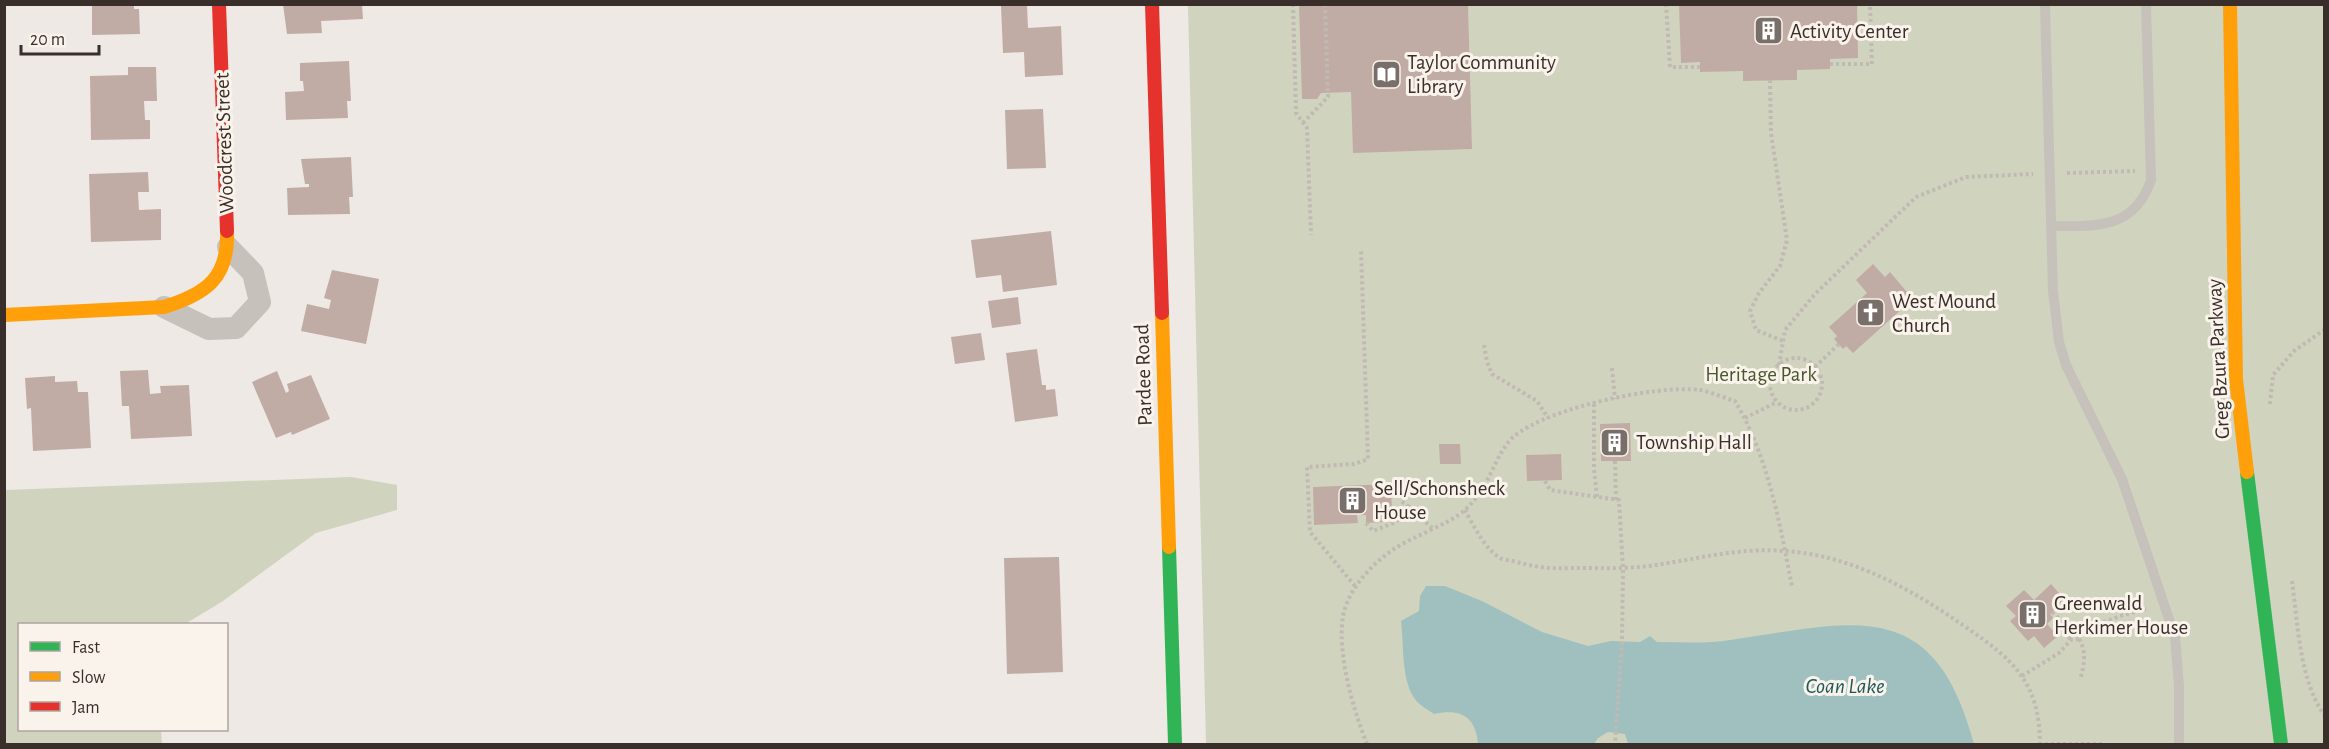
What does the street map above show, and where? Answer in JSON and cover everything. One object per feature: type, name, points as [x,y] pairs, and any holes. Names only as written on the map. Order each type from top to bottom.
[{"type":"street","name":"Woodcrest Street","points":[[4,315],[164,307],[183,301],[204,289],[222,271],[228,246],[219,4]]},
{"type":"street","name":"Pardee Road","points":[[1152,4],[1175,744]]},
{"type":"street","name":"Greg Bzura Parkway","points":[[2230,4],[2236,379],[2281,744]]},
{"type":"street","name":"Woodcrest Street","points":[[164,307],[209,329],[236,328],[260,302],[253,273],[228,246]]},
{"type":"lane","points":[[2045,4],[2053,291],[2059,342],[2066,365],[2122,479],[2175,637],[2179,686],[2179,744]]},
{"type":"lane","points":[[2051,226],[2102,226],[2120,219],[2135,209],[2146,195],[2151,180],[2146,4]]},
{"type":"path","points":[[1293,4],[1296,113],[1307,128],[1311,235]]},
{"type":"path","points":[[1304,123],[1328,97],[1326,4]]},
{"type":"path","points":[[1666,4],[1670,67],[1700,67]]},
{"type":"path","points":[[1830,64],[1872,64],[1870,4]]},
{"type":"path","points":[[1770,80],[1771,133],[1787,240],[1780,266],[1759,293],[1750,311],[1756,330],[1784,341]]},
{"type":"path","points":[[1779,365],[1797,358],[1815,367],[1821,375],[1822,385],[1820,395],[1814,403],[1805,409],[1785,408],[1777,402],[1772,393],[1770,384],[1779,365],[1785,330],[1815,294],[1916,197],[1966,177],[2151,170]]},
{"type":"path","points":[[1356,586],[1310,532],[1307,468],[1354,464],[1368,459],[1361,249]]},
{"type":"path","points":[[2270,409],[2273,375],[2294,351],[2325,330]]},
{"type":"path","points":[[1815,367],[1839,344]]},
{"type":"path","points":[[1485,345],[1487,362],[1492,374],[1537,401],[1548,418]]},
{"type":"path","points":[[1612,368],[1615,399]]},
{"type":"path","points":[[1367,744],[1351,695],[1342,646],[1343,615],[1356,586],[1366,573],[1391,551],[1465,510],[1485,488],[1508,442],[1538,421],[1643,391],[1700,390],[1735,401],[1750,427],[1772,495],[1792,587]]},
{"type":"path","points":[[1745,418],[1777,402]]},
{"type":"path","points":[[1594,404],[1594,469],[1597,497]]},
{"type":"path","points":[[1615,461],[1616,500]]},
{"type":"path","points":[[1545,481],[1550,490],[1620,500],[1623,569],[1622,641],[1615,744]]},
{"type":"path","points":[[1401,501],[1432,528]]},
{"type":"path","points":[[1366,523],[1373,531],[1396,522],[1408,506]]},
{"type":"path","points":[[1465,510],[1479,536],[1500,558],[1540,569],[1623,569],[1760,550],[1785,550],[1854,566],[1895,583],[1932,603],[1976,634],[2010,662],[2022,676],[2037,709],[2039,744],[2102,744]]},
{"type":"path","points":[[2291,570],[2307,675],[2319,707],[2325,715]]},
{"type":"path","points":[[2081,631],[2123,615],[2164,605]]},
{"type":"path","points":[[2052,612],[2069,627]]},
{"type":"path","points":[[2069,627],[2075,626],[2081,631]]},
{"type":"path","points":[[2069,627],[2067,635],[2071,640]]},
{"type":"path","points":[[2080,680],[2084,658],[2083,646],[2079,639],[2081,631]]},
{"type":"path","points":[[2022,676],[2059,653],[2071,640],[2079,639]]},
{"type":"green space","name":"Heritage Park","points":[[1188,5],[2324,5],[2324,744],[1206,744]]},
{"type":"green space","points":[[351,477],[397,485],[397,510],[316,533],[223,601],[187,623],[18,623],[18,731],[161,731],[162,744],[5,744],[5,490]]},
{"type":"water","name":"Coan Lake","points":[[1426,586],[1445,586],[1482,601],[1542,632],[1588,646],[1611,641],[1640,642],[1650,636],[1657,642],[1703,642],[1815,627],[1851,625],[1883,629],[1912,640],[1936,662],[1957,695],[1974,744],[1628,744],[1625,734],[1608,732],[1598,738],[1594,744],[1478,744],[1474,727],[1465,716],[1452,712],[1434,714],[1417,701],[1407,682],[1401,621],[1419,611],[1420,596]]},
{"type":"building","points":[[92,4],[134,4],[134,9],[139,9],[140,34],[92,35]]},
{"type":"building","points":[[283,4],[362,4],[363,19],[321,21],[322,33],[287,34]]},
{"type":"building","name":"Activity Center","points":[[1679,4],[1857,4],[1858,58],[1830,59],[1830,69],[1797,70],[1797,80],[1743,81],[1743,71],[1700,72],[1700,62],[1681,63]]},
{"type":"building","points":[[1027,5],[1028,28],[1061,26],[1063,75],[1025,77],[1024,52],[1003,53],[1001,6]]},
{"type":"building","name":"Taylor Community Library","points":[[1299,5],[1468,5],[1472,149],[1353,153],[1351,92],[1321,93],[1317,99],[1302,99]]},
{"type":"building","points":[[349,61],[351,101],[347,101],[348,118],[286,120],[285,92],[304,91],[303,81],[300,81],[300,63]]},
{"type":"building","points":[[128,67],[156,67],[157,101],[144,101],[145,120],[150,120],[150,139],[91,140],[90,76],[128,75]]},
{"type":"building","points":[[1043,109],[1046,168],[1007,169],[1005,110]]},
{"type":"building","points":[[351,157],[353,197],[349,197],[350,214],[288,215],[287,188],[309,187],[309,184],[305,184],[301,159]]},
{"type":"building","points":[[148,172],[149,192],[138,192],[139,210],[161,209],[161,240],[91,242],[89,174]]},
{"type":"building","points":[[1051,231],[1057,285],[1003,292],[1001,275],[976,278],[971,240]]},
{"type":"building","name":"West Mound Church","points":[[1873,264],[1885,277],[1890,272],[1913,299],[1853,353],[1846,346],[1843,349],[1834,339],[1837,336],[1829,327],[1867,293],[1856,280]]},
{"type":"building","points":[[332,270],[379,279],[366,344],[301,331],[307,304],[329,309],[331,300],[324,298]]},
{"type":"building","points":[[1018,297],[1021,324],[992,328],[988,301]]},
{"type":"building","points":[[981,333],[985,360],[955,364],[951,337]]},
{"type":"building","points":[[1037,349],[1042,385],[1046,385],[1046,390],[1055,389],[1058,416],[1015,422],[1006,353]]},
{"type":"building","points":[[148,370],[150,394],[161,393],[160,386],[189,385],[192,436],[131,439],[129,406],[122,406],[120,371]]},
{"type":"building","points":[[277,371],[286,393],[289,391],[287,384],[311,375],[330,419],[292,435],[291,432],[276,438],[252,382]]},
{"type":"building","points":[[55,376],[55,382],[77,381],[78,392],[88,392],[91,448],[33,451],[31,408],[27,409],[25,378]]},
{"type":"building","name":"Township Hall","points":[[1630,423],[1631,461],[1601,461],[1600,424]]},
{"type":"building","points":[[1439,444],[1460,444],[1461,464],[1440,464]]},
{"type":"building","points":[[1561,454],[1562,480],[1527,481],[1526,455]]},
{"type":"building","name":"Sell/Schonsheck House","points":[[1391,484],[1392,514],[1385,514],[1385,522],[1366,523],[1366,515],[1357,515],[1358,523],[1314,525],[1313,487]]},
{"type":"building","points":[[1059,557],[1063,672],[1007,674],[1004,558]]},
{"type":"building","name":"Greenwald Herkimer House","points":[[2051,584],[2065,600],[2050,614],[2053,618],[2047,624],[2058,636],[2044,648],[2034,636],[2028,641],[2010,621],[2016,616],[2006,606],[2024,590],[2034,600]]},
{"type":"traffic: fast","points":[[2247,472],[2281,744]]},
{"type":"traffic: fast","points":[[1169,547],[1175,744]]},
{"type":"traffic: slow","points":[[2230,4],[2236,379],[2247,472]]},
{"type":"traffic: slow","points":[[4,315],[164,307],[179,302],[203,290],[219,272],[227,247],[227,231]]},
{"type":"traffic: slow","points":[[1162,313],[1169,547]]},
{"type":"traffic: jam","points":[[219,4],[227,231]]},
{"type":"traffic: jam","points":[[1152,4],[1162,313]]},
{"type":"place","name":"Activity Center","points":[[1769,31]]},
{"type":"place","name":"Taylor Community Library","points":[[1386,74]]},
{"type":"place","name":"West Mound Church","points":[[1871,313]]},
{"type":"place","name":"Township Hall","points":[[1615,442]]},
{"type":"place","name":"Sell/Schonsheck House","points":[[1353,500]]},
{"type":"place","name":"Greenwald Herkimer House","points":[[2033,615]]}]
